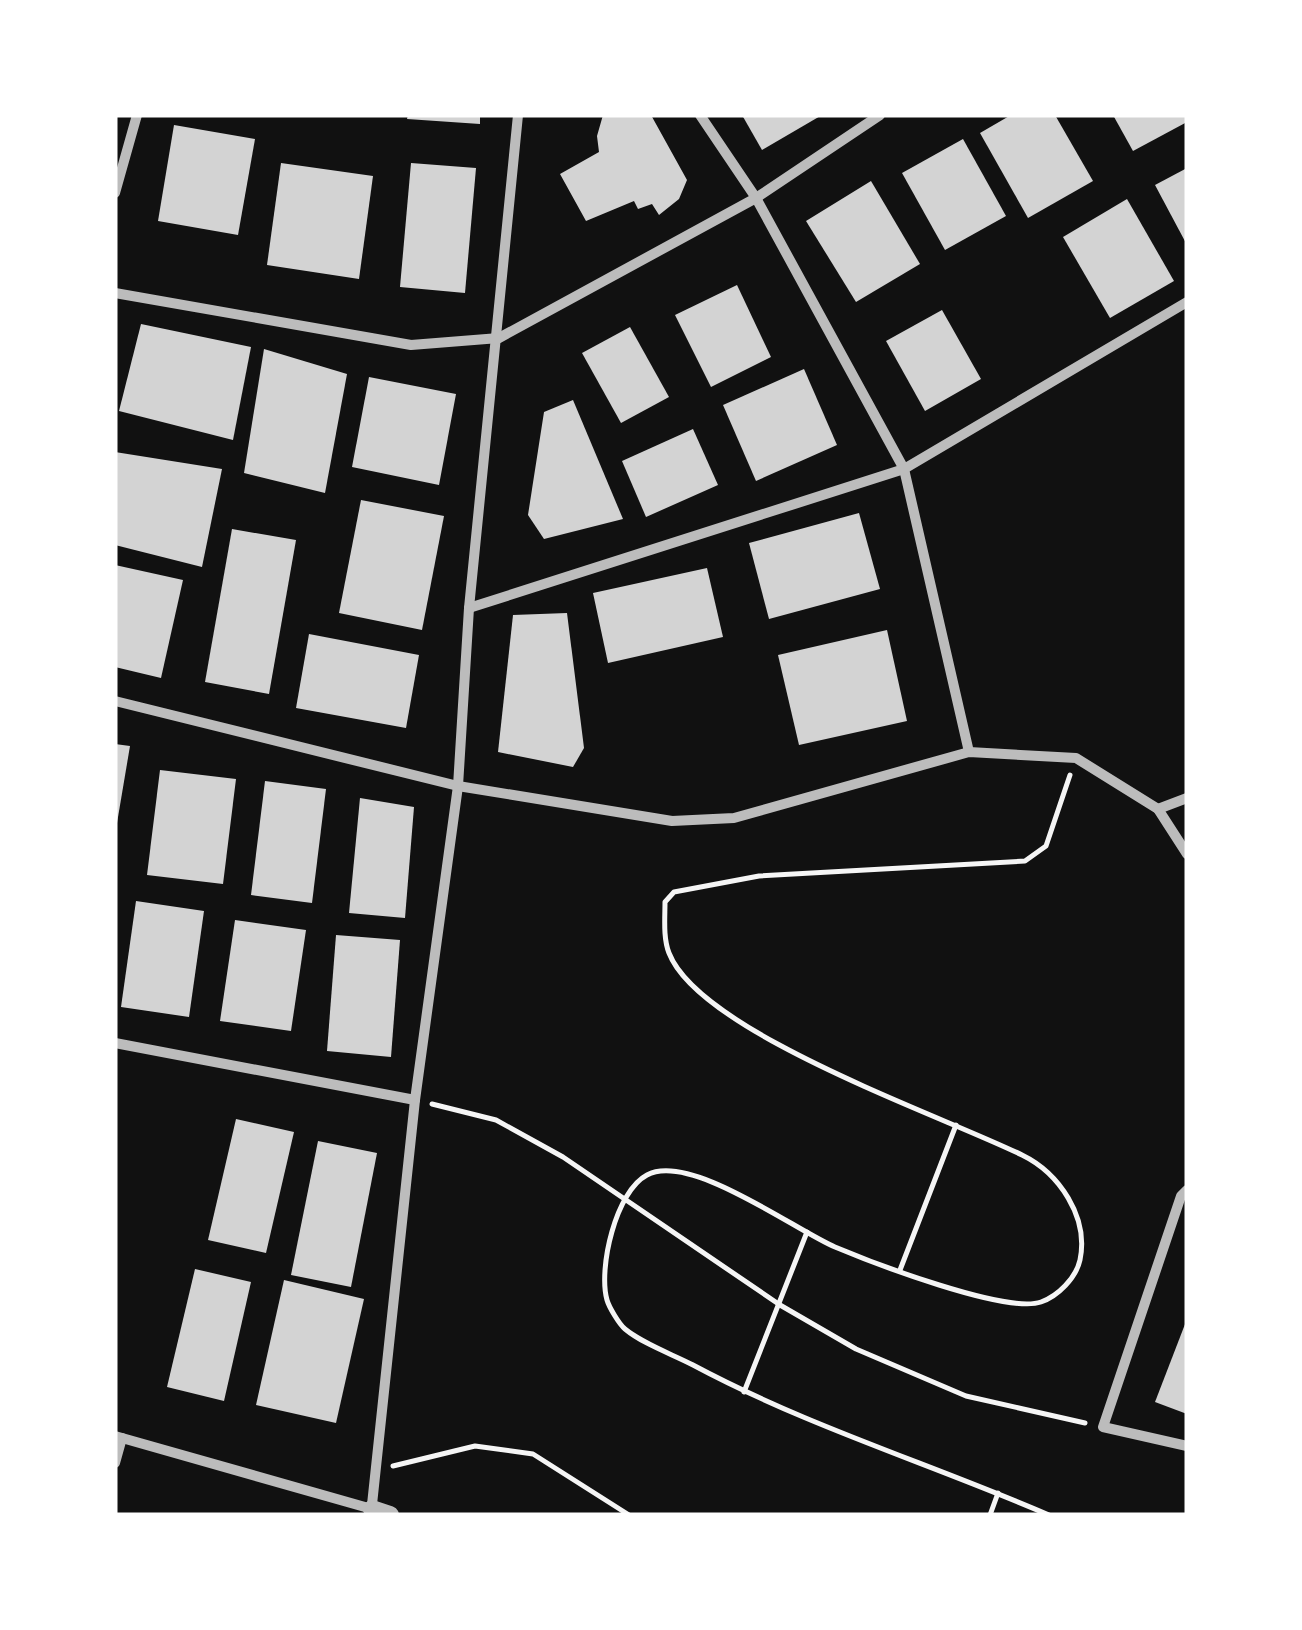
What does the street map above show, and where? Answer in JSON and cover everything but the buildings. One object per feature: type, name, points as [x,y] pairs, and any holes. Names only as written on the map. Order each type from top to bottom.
[{"type":"street","points":[[115,193],[138,115]]},
{"type":"street","points":[[115,1463],[118,1437],[378,1513],[376,1470],[415,1100],[458,786],[470,608],[500,338],[518,115]]},
{"type":"street","points":[[700,115],[756,198],[904,468],[969,752]]},
{"type":"street","points":[[115,293],[410,345],[500,338],[756,198],[880,115]]},
{"type":"street","points":[[470,608],[904,468],[1187,302]]},
{"type":"street","points":[[115,702],[458,786],[672,821],[734,818],[969,752],[1076,758],[1158,809],[1187,854]]},
{"type":"street","points":[[1158,809],[1187,798]]},
{"type":"street","points":[[115,1043],[415,1100]]},
{"type":"street","points":[[1187,1190],[1181,1196],[1103,1426],[1187,1446]]},
{"type":"path","points":[[1049,1515],[744,1392],[624,1328],[607,1299],[612,1233],[624,1198],[648,1174],[664,1171],[714,1180],[807,1232],[964,1293],[1037,1304],[1063,1290],[1080,1261],[1074,1204],[1056,1182],[1029,1158],[862,1088],[746,1024],[699,992],[669,954],[664,902],[674,892],[759,876],[1024,861],[1046,846],[1076,758]]},
{"type":"path","points":[[415,1100],[496,1120],[563,1157],[780,1305],[856,1349],[966,1396],[1103,1426]]},
{"type":"path","points":[[900,1270],[956,1125]]},
{"type":"path","points":[[744,1392],[807,1232]]},
{"type":"path","points":[[376,1470],[476,1446],[532,1454],[629,1515]]},
{"type":"path","points":[[990,1515],[998,1493]]}]
